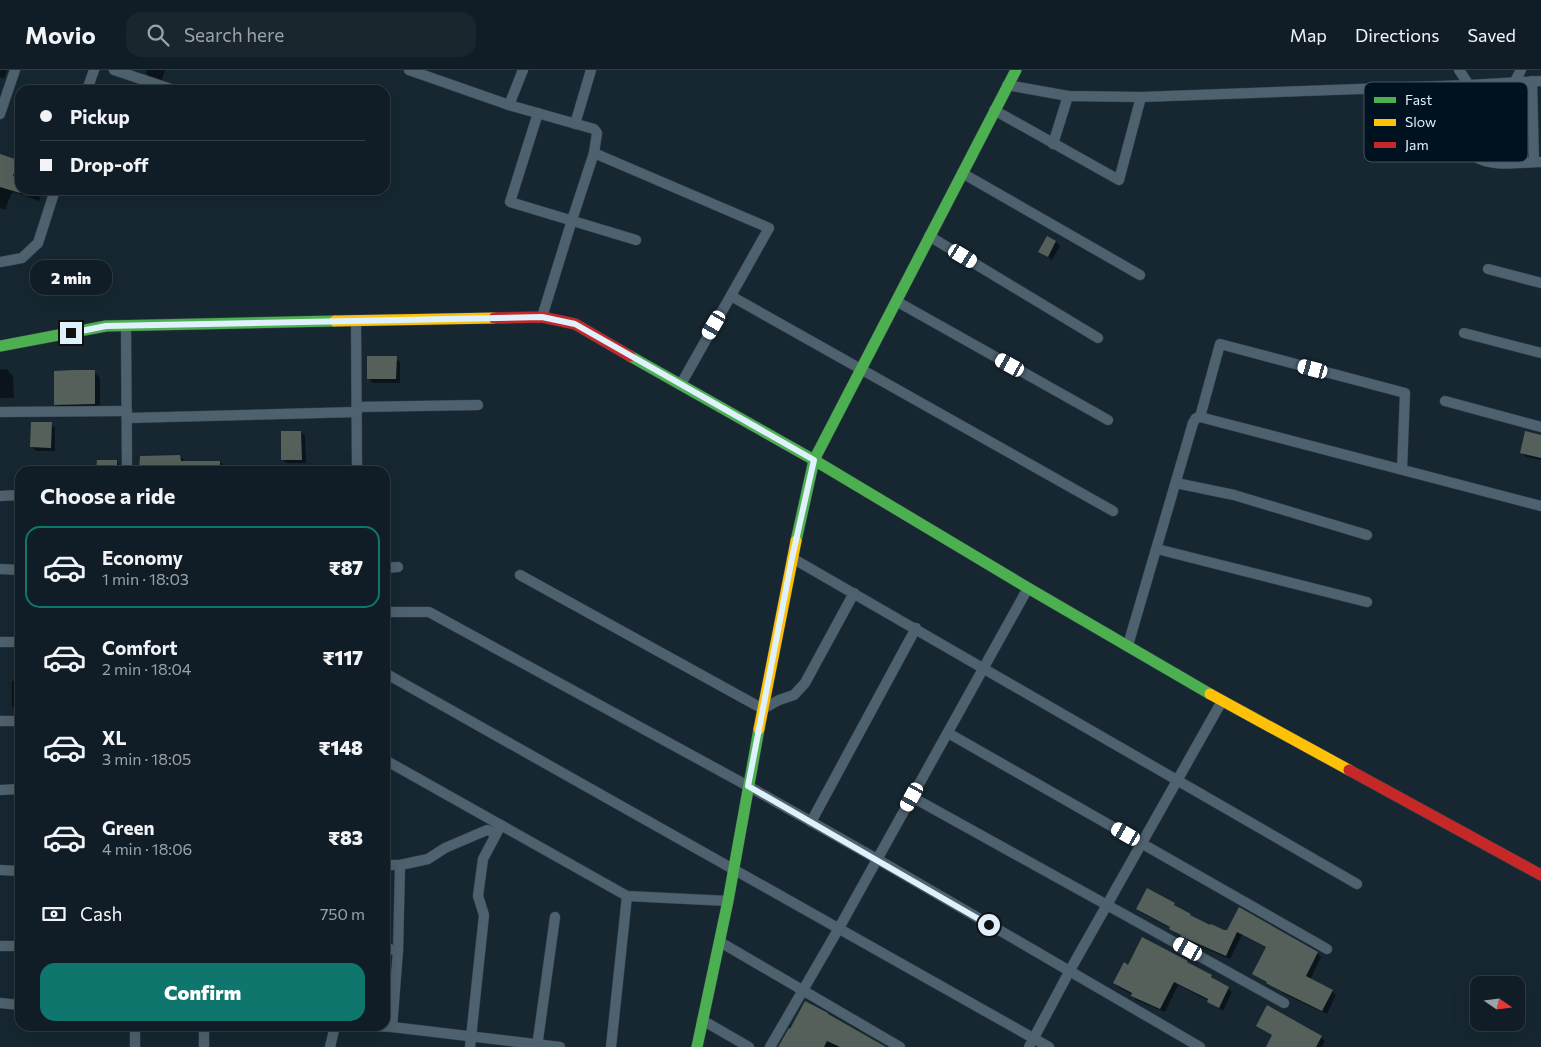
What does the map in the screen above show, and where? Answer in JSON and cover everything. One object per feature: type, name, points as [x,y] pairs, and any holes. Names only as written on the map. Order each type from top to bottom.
[{"type":"main road","points":[[697,1047],[728,901],[792,558],[814,460],[1016,70]]},
{"type":"main road","points":[[0,346],[106,326],[542,317],[575,324],[814,460],[1028,588],[1222,700],[1541,875]]},
{"type":"street","points":[[0,114],[15,70]]},
{"type":"street","points":[[89,85],[94,70]]},
{"type":"street","points":[[114,70],[159,85]]},
{"type":"street","points":[[410,70],[509,105],[594,129],[597,133],[594,153],[542,317]]},
{"type":"street","points":[[509,105],[523,70]]},
{"type":"street","points":[[575,124],[591,70]]},
{"type":"street","points":[[1459,70],[1467,82]]},
{"type":"street","points":[[1515,82],[1522,70]]},
{"type":"street","points":[[1483,162],[1538,162],[1536,81]]},
{"type":"street","points":[[1007,85],[1068,96],[1140,97],[1364,89]]},
{"type":"street","points":[[1054,144],[1068,96]]},
{"type":"street","points":[[994,110],[1119,180],[1140,97]]},
{"type":"street","points":[[538,113],[510,202],[636,240]]},
{"type":"street","points":[[594,153],[769,228],[681,384]]},
{"type":"street","points":[[962,173],[1140,275]]},
{"type":"street","points":[[0,262],[22,258],[38,244],[53,195]]},
{"type":"street","points":[[930,236],[1098,338]]},
{"type":"street","points":[[1488,269],[1541,282]]},
{"type":"street","points":[[731,296],[1113,512]]},
{"type":"street","points":[[896,302],[1108,420]]},
{"type":"street","points":[[356,320],[357,466]]},
{"type":"street","points":[[126,326],[128,466]]},
{"type":"street","points":[[1464,333],[1541,353]]},
{"type":"street","points":[[1128,645],[1193,423],[1200,416],[1220,344],[1405,393],[1402,469]]},
{"type":"street","points":[[1445,401],[1541,427]]},
{"type":"street","points":[[0,412],[127,415],[357,410],[478,405]]},
{"type":"street","points":[[1200,416],[1541,506]]},
{"type":"street","points":[[1176,483],[1234,495],[1367,535]]},
{"type":"street","points":[[0,496],[15,495]]},
{"type":"street","points":[[1157,549],[1367,602]]},
{"type":"street","points":[[792,558],[984,667],[1356,884]]},
{"type":"street","points":[[390,568],[398,567]]},
{"type":"street","points":[[0,570],[15,570]]},
{"type":"street","points":[[520,575],[763,709],[779,700],[794,695],[805,683],[854,593]]},
{"type":"street","points":[[770,1047],[839,928],[1028,588]]},
{"type":"street","points":[[390,612],[429,612],[748,786],[1200,1047]]},
{"type":"street","points":[[811,822],[916,628]]},
{"type":"street","points":[[0,642],[15,642]]},
{"type":"street","points":[[390,676],[839,928],[1031,1043],[1049,1047]]},
{"type":"street","points":[[1031,1043],[1222,700]]},
{"type":"street","points":[[0,721],[15,721]]},
{"type":"street","points":[[948,733],[1327,949]]},
{"type":"street","points":[[390,763],[498,829],[627,896],[728,901]]},
{"type":"street","points":[[0,790],[15,789]]},
{"type":"street","points":[[912,797],[1284,1003]]},
{"type":"street","points":[[390,864],[400,865],[428,858],[445,848],[486,830],[498,829]]},
{"type":"street","points":[[470,1047],[484,915],[478,896],[483,859],[498,829]]},
{"type":"street","points":[[400,865],[398,952],[392,1027],[537,1046],[560,1047]]},
{"type":"street","points":[[0,870],[15,871]]},
{"type":"street","points":[[611,1047],[627,896]]},
{"type":"street","points":[[537,1046],[555,917]]},
{"type":"street","points":[[720,942],[900,1047]]},
{"type":"street","points":[[0,946],[15,946]]},
{"type":"street","points":[[390,950],[398,952]]},
{"type":"street","points":[[0,1003],[15,1004]]},
{"type":"street","points":[[702,1020],[749,1047]]},
{"type":"street","points":[[135,1031],[135,1047]]},
{"type":"street","points":[[204,1031],[204,1047]]},
{"type":"street","points":[[330,1047],[334,1031]]},
{"type":"building","points":[[0,154],[15,159],[13,176],[15,177],[15,192],[0,187]]},
{"type":"building","points":[[1047,236],[1056,241],[1048,257],[1038,252]]},
{"type":"building","points":[[367,356],[397,356],[396,379],[367,379]]},
{"type":"building","points":[[95,370],[95,404],[54,405],[54,371]]},
{"type":"building","points":[[31,422],[52,422],[51,448],[30,447]]},
{"type":"building","points":[[281,431],[301,431],[302,460],[281,460]]},
{"type":"building","points":[[1525,431],[1541,435],[1541,458],[1520,453]]},
{"type":"building","points":[[180,455],[181,461],[220,461],[220,466],[139,466],[140,456]]},
{"type":"building","points":[[97,460],[117,460],[117,466],[96,466]]},
{"type":"building","points":[[1147,888],[1175,903],[1174,905],[1190,915],[1224,930],[1227,930],[1239,907],[1318,952],[1306,976],[1333,990],[1322,1011],[1252,974],[1266,947],[1237,932],[1226,956],[1180,936],[1169,929],[1170,927],[1136,909]]},
{"type":"building","points":[[1142,937],[1188,961],[1229,987],[1219,1008],[1207,1002],[1208,999],[1174,982],[1160,1009],[1131,996],[1132,993],[1113,983],[1124,962],[1128,965]]},
{"type":"building","points":[[805,1001],[886,1047],[840,1047],[827,1041],[824,1047],[778,1047]]},
{"type":"building","points":[[1267,1005],[1322,1036],[1316,1047],[1266,1047],[1272,1035],[1256,1026]]},
{"type":"traffic: fast","points":[[796,541],[814,460],[1016,70]]},
{"type":"traffic: fast","points":[[0,346],[106,326],[335,321]]},
{"type":"traffic: fast","points":[[630,356],[814,460],[1210,694]]},
{"type":"traffic: fast","points":[[697,1047],[728,901],[759,729]]},
{"type":"traffic: slow","points":[[335,321],[494,318]]},
{"type":"traffic: slow","points":[[759,729],[796,541]]},
{"type":"traffic: slow","points":[[1210,694],[1349,770]]},
{"type":"traffic: jam","points":[[494,318],[542,317],[575,324],[630,356]]},
{"type":"traffic: jam","points":[[1349,770],[1541,875]]},
{"type":"route","points":[[71,333],[106,326],[542,317],[575,324],[814,460],[792,558],[748,786],[989,925]]}]
